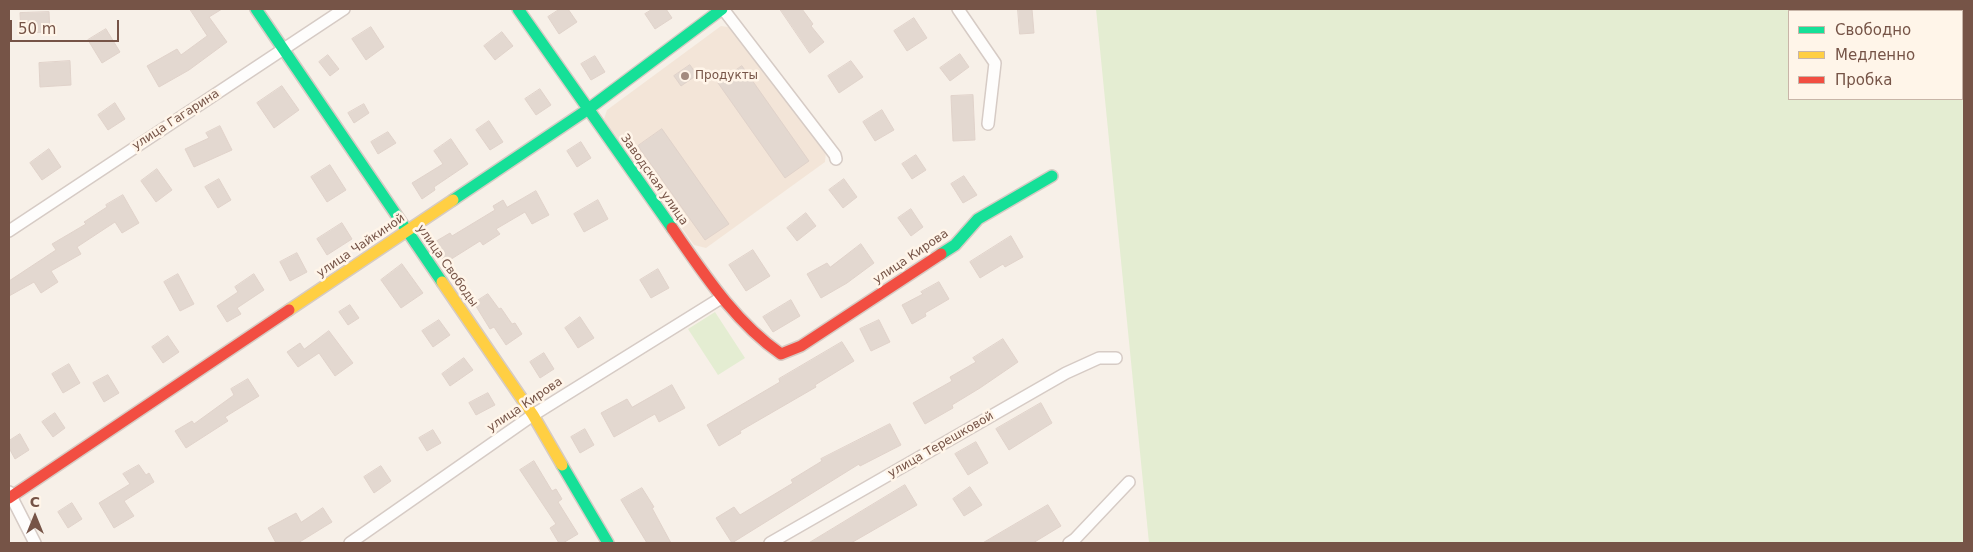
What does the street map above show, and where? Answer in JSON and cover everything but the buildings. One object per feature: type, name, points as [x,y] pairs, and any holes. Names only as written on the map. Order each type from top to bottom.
[{"type":"street","name":"улица Свободы","points":[[256,9],[533,414],[608,543]]},
{"type":"street","name":"улица Гагарина","points":[[9,231],[344,9]]},
{"type":"street","name":"Заводская улица","points":[[518,9],[587,110],[721,298],[768,345],[781,354]]},
{"type":"street","name":"улица Чайкиной","points":[[10,495],[407,232],[587,110],[723,9]]},
{"type":"street","points":[[723,9],[835,155],[836,159]]},
{"type":"street","points":[[958,9],[995,63],[988,124]]},
{"type":"street","name":"улица Кирова","points":[[781,354],[801,346],[955,245],[978,219],[1052,176]]},
{"type":"street","name":"улица Кирова","points":[[350,543],[533,414],[721,298]]},
{"type":"street","name":"улица Терешковой","points":[[770,543],[1066,373],[1099,358],[1116,358]]},
{"type":"street","points":[[1069,543],[1129,482]]},
{"type":"street","points":[[10,495],[35,543]]},
{"type":"shaded area","points":[[721,26],[734,28],[826,151],[825,162],[706,248],[694,245],[604,119],[607,110]]},
{"type":"green space","points":[[1096,9],[1964,9],[1964,543],[1149,543]]},
{"type":"green space","points":[[715,312],[745,358],[718,375],[688,329]]},
{"type":"traffic: fast","points":[[256,9],[442,282]]},
{"type":"traffic: fast","points":[[518,9],[672,228]]},
{"type":"traffic: fast","points":[[453,200],[587,110],[722,9]]},
{"type":"traffic: fast","points":[[941,254],[955,245],[978,219],[1052,176]]},
{"type":"traffic: fast","points":[[562,465],[608,543]]},
{"type":"traffic: slow","points":[[289,310],[453,200]]},
{"type":"traffic: slow","points":[[442,282],[533,415],[562,465]]},
{"type":"traffic: jam","points":[[672,228],[721,296],[749,327],[781,354],[801,346],[941,254]]},
{"type":"traffic: jam","points":[[9,498],[289,310]]},
{"type":"place","name":"Продукты","points":[[685,76]]}]
